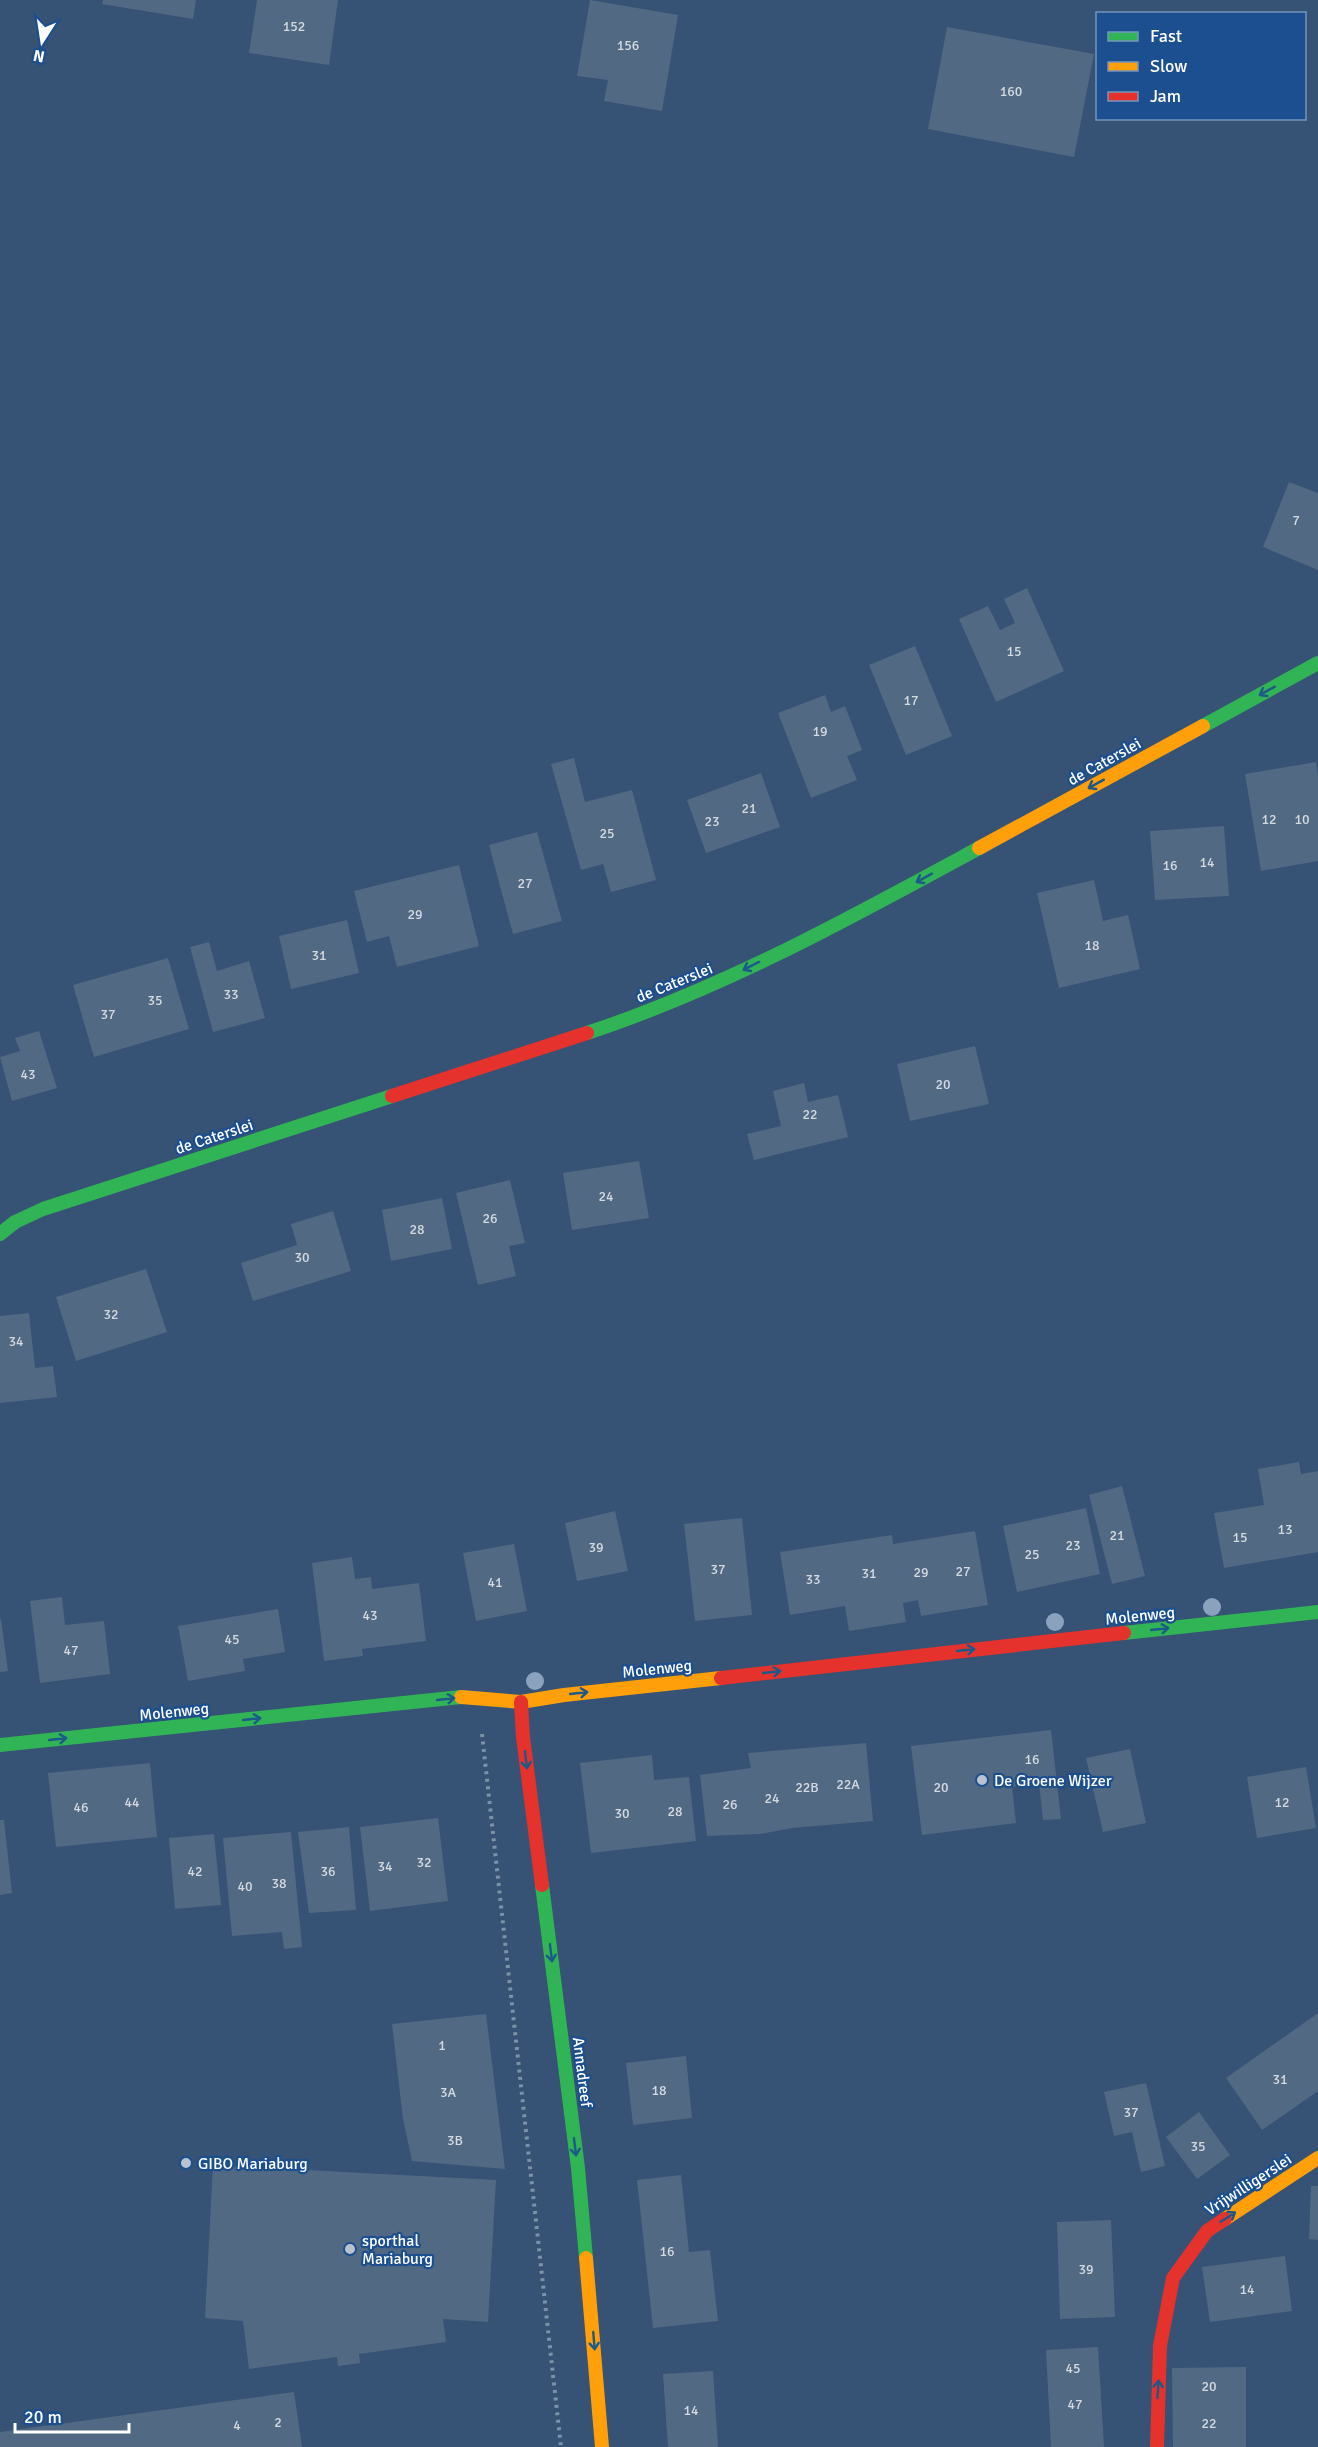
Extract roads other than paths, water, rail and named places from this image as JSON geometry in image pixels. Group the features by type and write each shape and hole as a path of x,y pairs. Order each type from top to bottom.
{"street":[{"name":"de Caterslei","path":"0,1234 15,1222 43,1209 617,1023 720,982 904,889 1318,663"},
{"name":"Molenweg","path":"0,1745 466,1696 521,1702 588,1692 1318,1612"},
{"name":"Annadreef","path":"521,1702 523,1737 578,2168 603,2447"},
{"name":"Vrijwilligerslei","path":"1157,2447 1160,2346 1173,2278 1207,2231 1318,2158"}],"place":[{"name":"De Groene Wijzer","path":"982,1780"},
{"name":"GIBO Mariaburg","path":"186,2163"},
{"name":"sporthal Mariaburg","path":"350,2249"}]}
